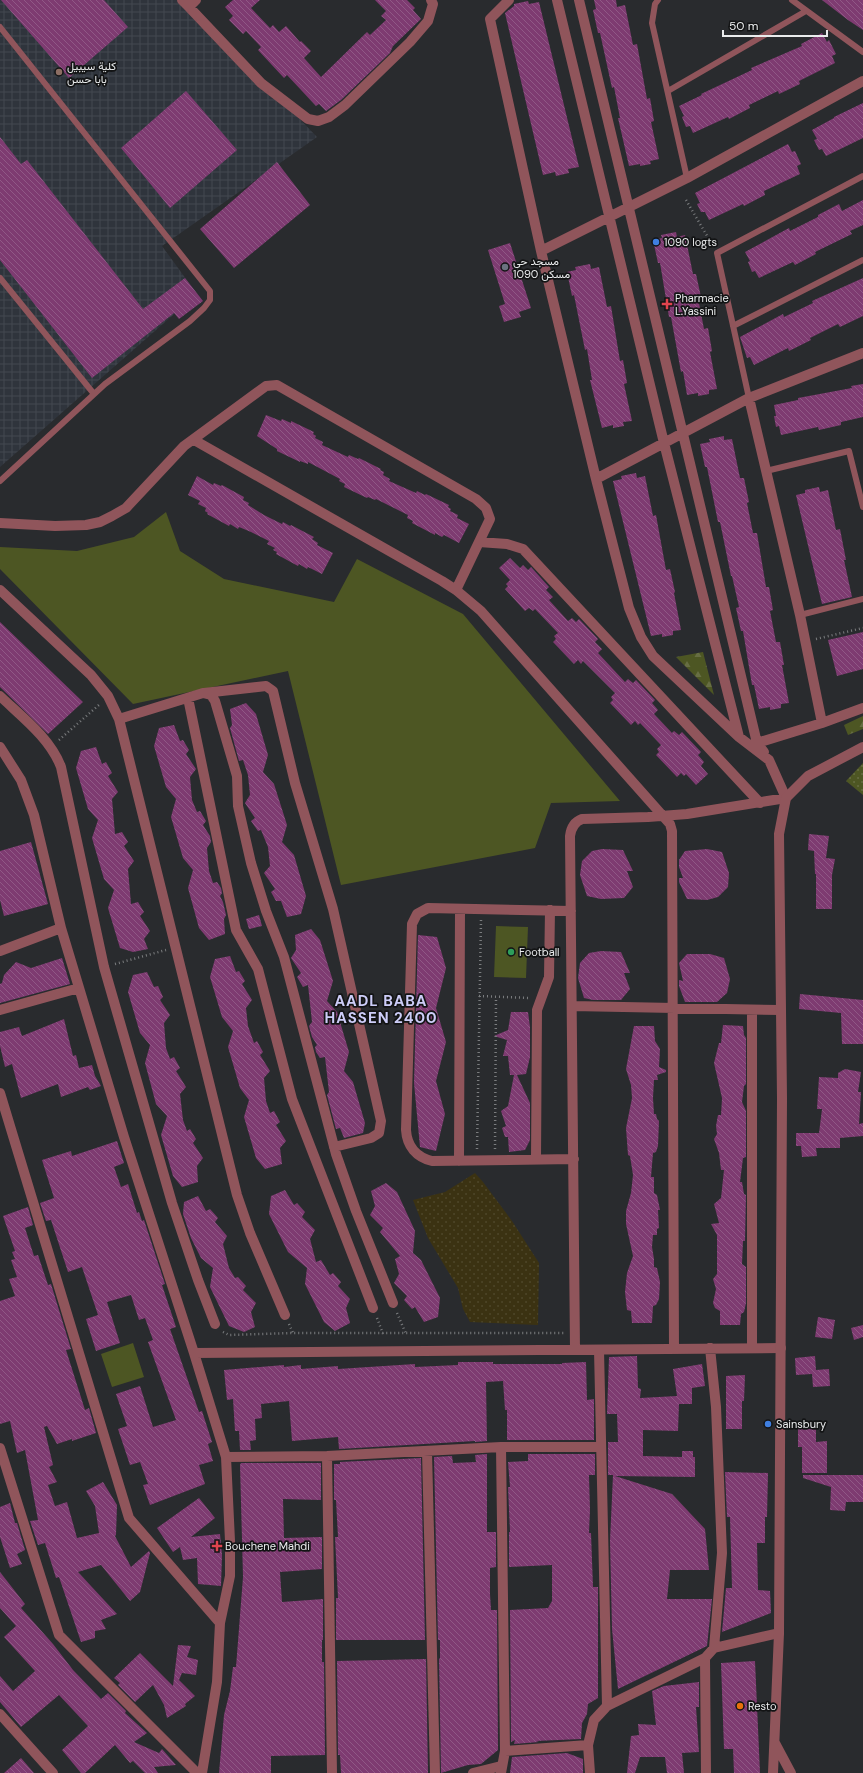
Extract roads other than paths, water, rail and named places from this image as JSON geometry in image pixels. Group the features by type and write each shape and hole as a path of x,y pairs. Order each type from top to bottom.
{"street":[{"path":"189,2 261,83 308,119 318,121 329,118 345,105 410,42 428,21 433,4 431,0"},
{"path":"509,0 490,19 541,251 629,608 641,637 653,656 739,737 769,760"},
{"path":"557,0 611,217 664,443 739,737"},
{"path":"579,0 757,743 769,760 786,798"},
{"path":"541,251 630,208 687,178 863,81"},
{"path":"596,479 749,398 863,353"},
{"path":"0,523 55,526 86,525 100,522 126,508 184,446 266,386 277,385 476,499 486,508 490,519 456,590"},
{"path":"749,398 806,641 822,723"},
{"path":"194,440 456,590 481,611 665,816 670,824 672,831 674,1009 674,1350"},
{"path":"479,542 507,544 523,549 760,803"},
{"path":"0,590 91,675 108,696 119,719 237,1195 250,1233 285,1315"},
{"path":"119,719 203,693 266,686 272,691 295,783 333,909 381,1121 379,1133 371,1138 334,1147"},
{"path":"203,693 214,698 218,709 237,776 238,806 251,863 266,911 284,956 334,1147 356,1212 393,1303"},
{"path":"0,696 51,748 61,767 104,967 172,1203 198,1280 215,1324"},
{"path":"188,698 236,930 258,969 292,1099 373,1308"},
{"path":"757,743 822,723 863,708"},
{"path":"773,1773 779,1633 781,1348 782,1098 779,834 786,798 808,776 863,748"},
{"path":"1,750 22,780 34,815 61,928 124,1137 226,1457 230,1576 220,1623 217,1682 202,1773"},
{"path":"575,1350 570,832 575,824 582,819 587,818 665,816 786,798"},
{"path":"571,911 460,909 424,910 417,914 412,924 406,1130 408,1142 415,1153 432,1161 574,1159"},
{"path":"459,1161 460,909"},
{"path":"536,1160 537,1010 540,998 546,988 549,977 550,910"},
{"path":"0,950 61,928"},
{"path":"0,1010 79,988"},
{"path":"572,1006 752,1011 780,1010"},
{"path":"752,1011 752,1348"},
{"path":"0,1093 129,1518 220,1623"},
{"path":"710,1348 716,1407 722,1553 714,1648"},
{"path":"194,1353 781,1348"},
{"path":"599,1350 607,1706"},
{"path":"226,1457 327,1456 501,1447 601,1447"},
{"path":"473,1773 501,1770 505,1751 501,1447"},
{"path":"0,1448 59,1635 197,1773"},
{"path":"427,1452 436,1773"},
{"path":"327,1456 332,1773"},
{"path":"590,1773 588,1745 594,1720 607,1706 705,1658 714,1648 779,1633"},
{"path":"705,1658 706,1773"},
{"path":"0,1714 53,1773"},
{"path":"775,1741 791,1773"},
{"path":"505,1751 588,1745"}],"lane":[{"path":"658,0 655,4 652,23 687,178"},
{"path":"792,0 863,52"},
{"path":"668,91 806,11"},
{"path":"0,27 210,291 210,300 190,321 94,394 0,481"},
{"path":"749,398 717,253 863,176"},
{"path":"733,326 863,260"},
{"path":"0,278 94,394"},
{"path":"766,471 849,451 863,507"},
{"path":"800,615 863,599"}],"place":[{"name":"كلية سيبيل بابا حسن","path":"59,72"},
{"name":"1090 logts","path":"656,242"},
{"name":"مسجد حي 1090 مسكن","path":"505,267"},
{"name":"Pharmacie L.Yassini","path":"667,304"},
{"name":"Football","path":"511,952"},
{"name":"Sainsbury","path":"768,1424"},
{"name":"Bouchene Mahdi","path":"217,1546"},
{"name":"Resto","path":"740,1706"}],"district":[{"name":"AADL BABA HASSEN 2400","path":"381,1010"}]}
